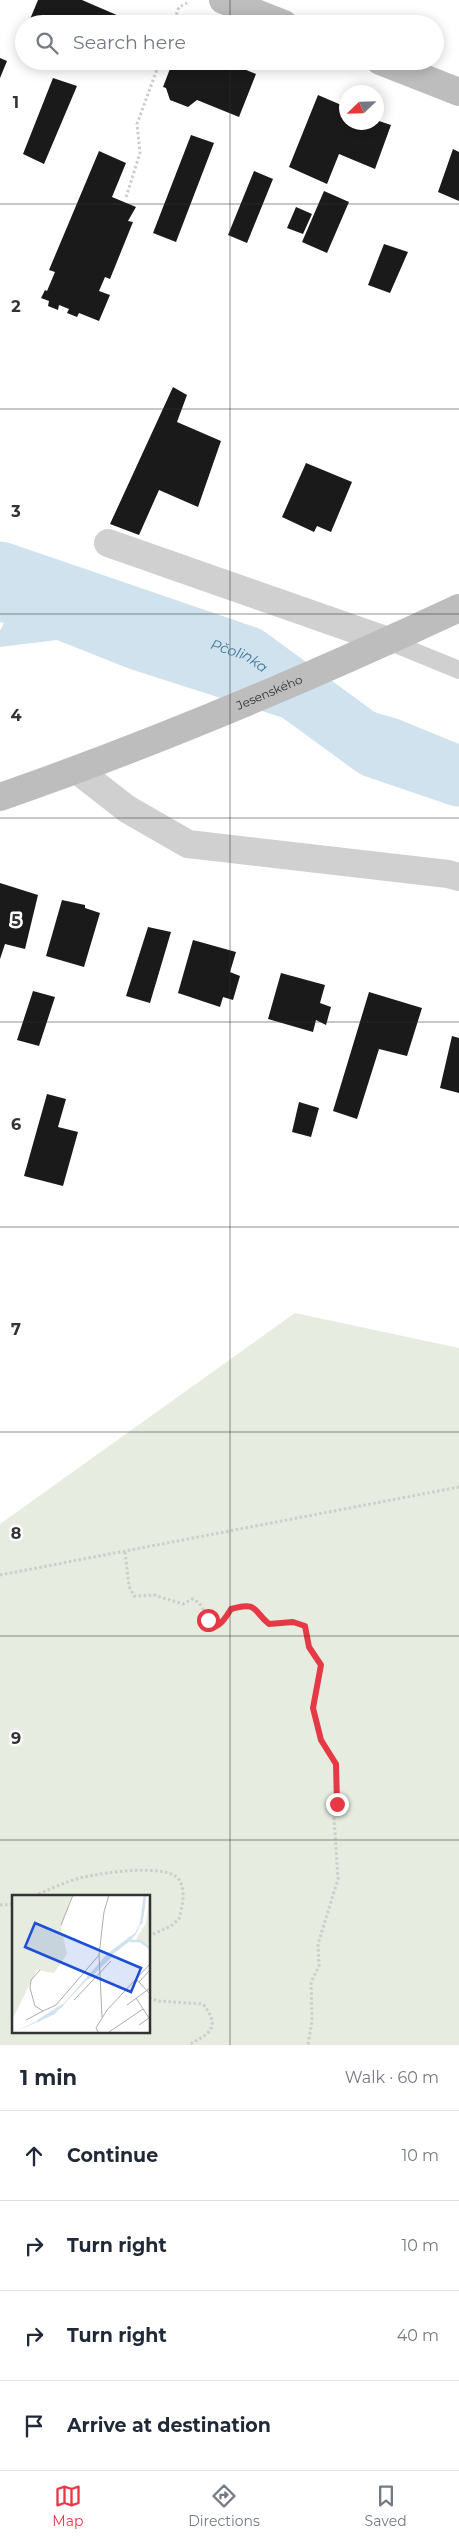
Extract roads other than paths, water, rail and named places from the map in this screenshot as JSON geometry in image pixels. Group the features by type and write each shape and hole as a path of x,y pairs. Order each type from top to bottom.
{"street":[{"path":"223,0 261,15"},
{"path":"403,70 459,92"},
{"path":"108,542 388,641"},
{"name":"Jesenského","path":"0,797 141,746 388,641 459,608"},
{"path":"77,770 127,809 188,844 448,874 459,878"}],"lane":[{"path":"388,641 459,670"}],"water":[{"path":"36,554 73,571 69,608 143,646 398,719 459,744 459,775 387,744 293,721 130,669 57,640 0,647 0,631 4,623 0,622 0,567 25,577"}],"waterway":[{"name":"Pčolinka","path":"0,571 248,656 374,748 459,777"}]}
